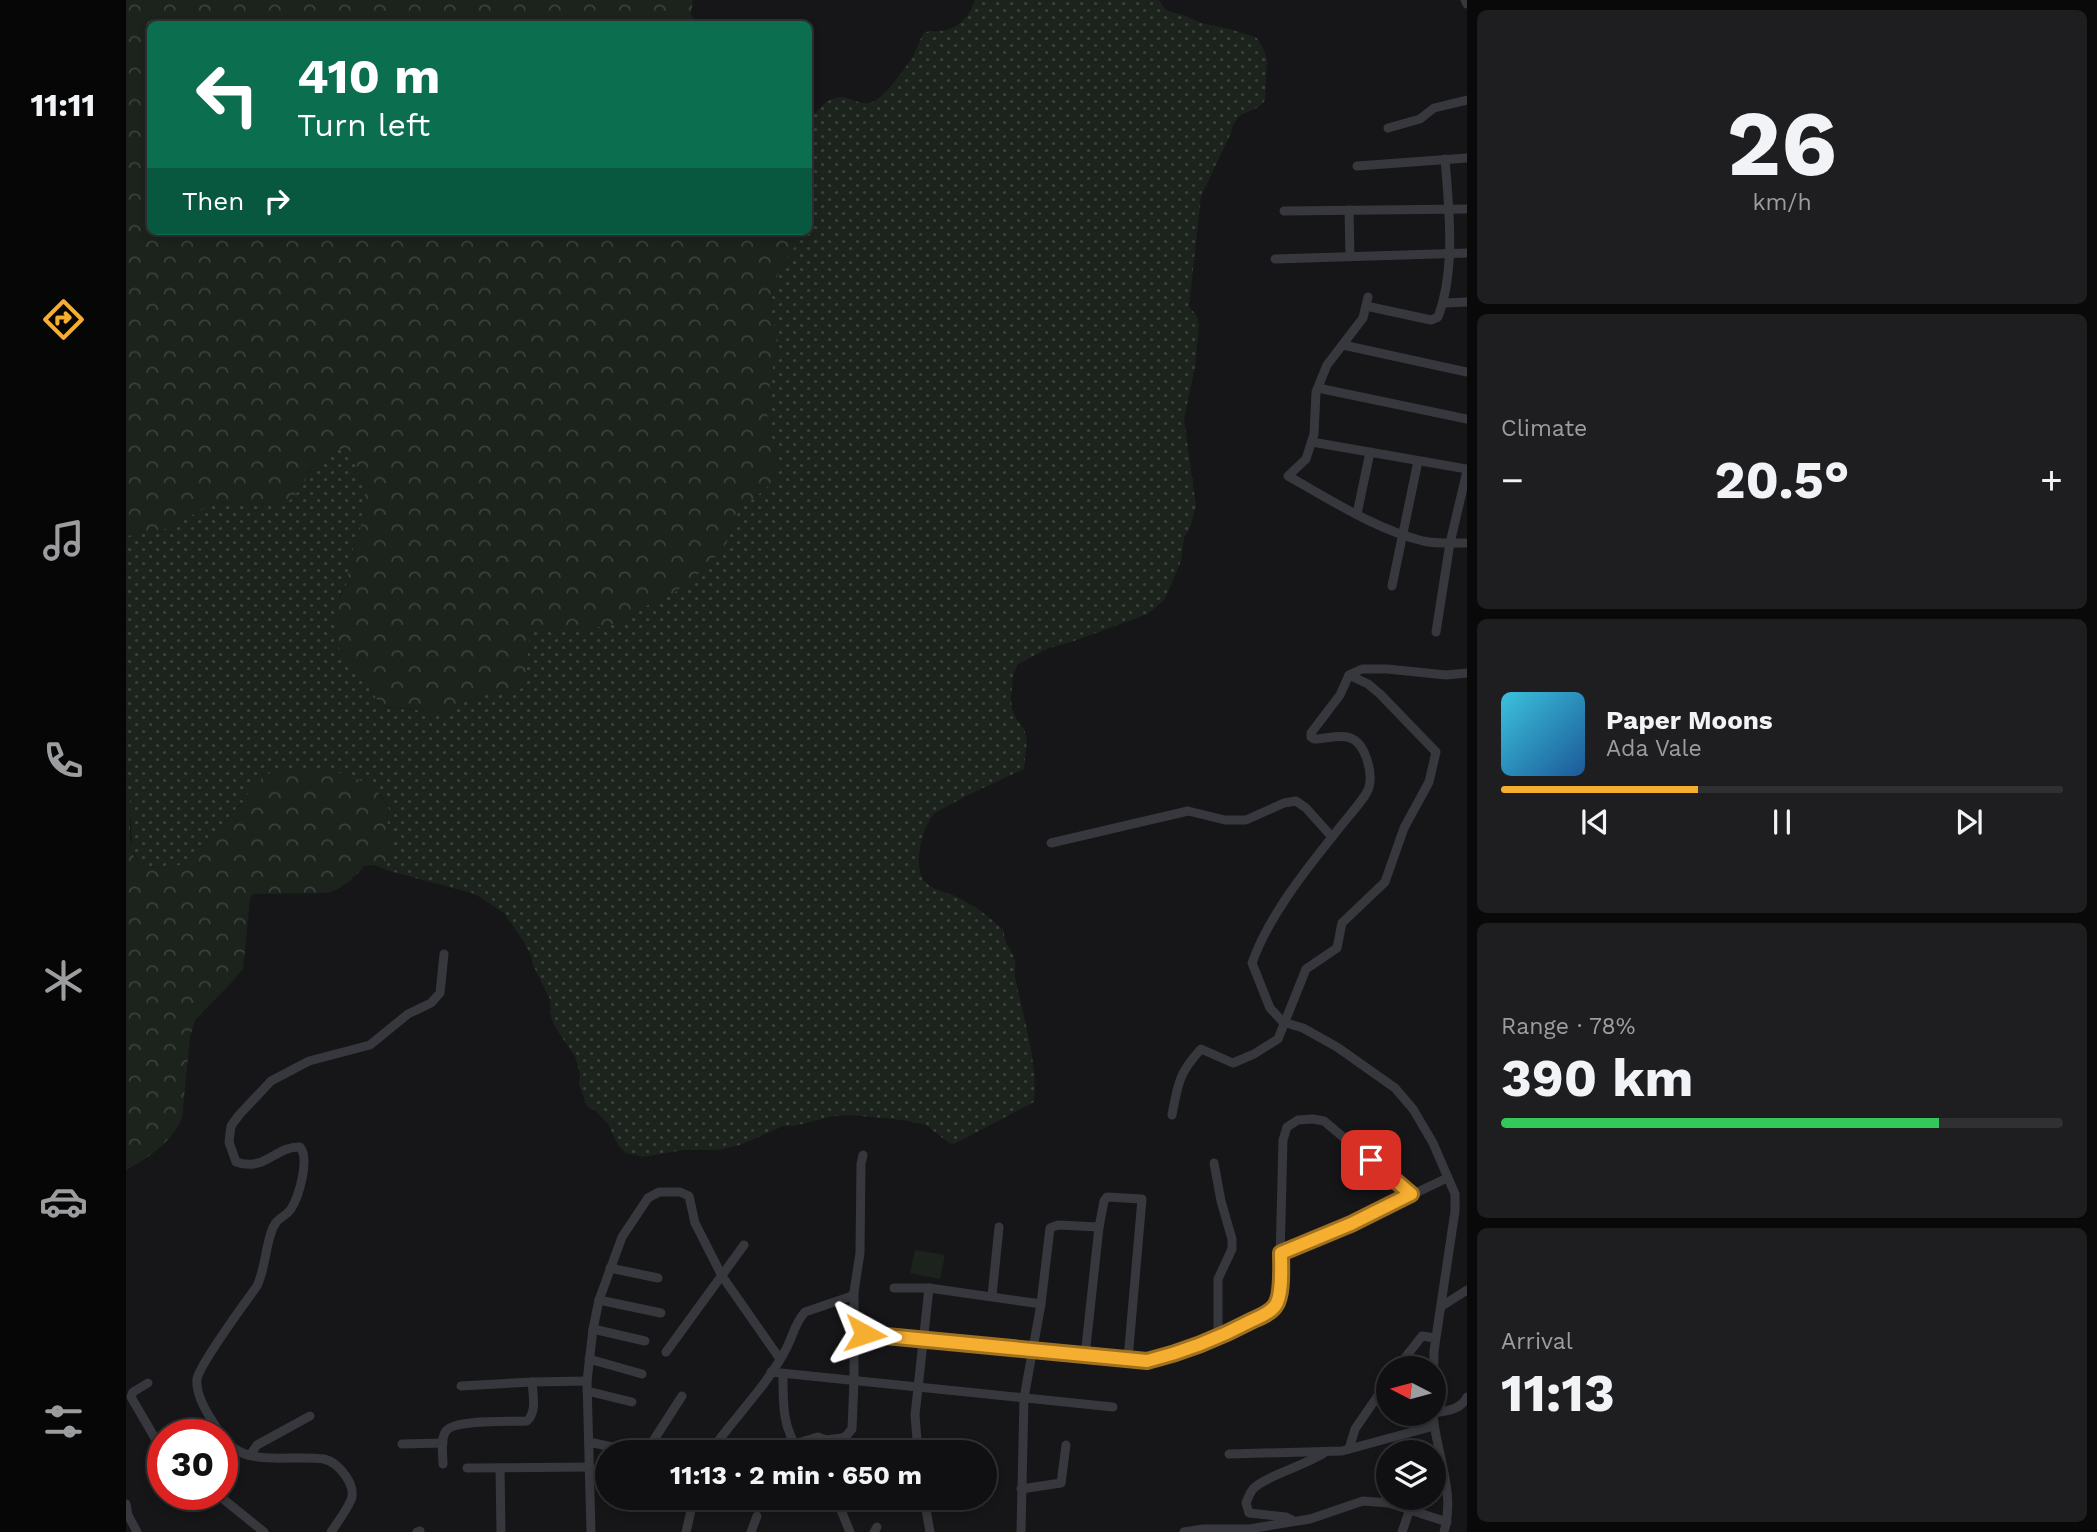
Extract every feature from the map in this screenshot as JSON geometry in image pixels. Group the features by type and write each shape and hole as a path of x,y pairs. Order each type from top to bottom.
{"street":[{"path":"1388,128 1420,119 1434,108 1467,100"},
{"path":"1357,166 1467,158"},
{"path":"1445,159 1449,254 1444,303 1438,317 1431,320 1367,302 1363,318 1327,365 1318,388 1312,442 1306,459 1288,476 1357,514 1402,534 1426,542 1467,544"},
{"path":"1284,211 1467,209"},
{"path":"1349,210 1350,256"},
{"path":"1275,259 1467,253"},
{"path":"1444,303 1467,302"},
{"path":"1343,345 1467,372"},
{"path":"1318,388 1467,419"},
{"path":"1312,442 1467,470 1450,543 1436,632"},
{"path":"1357,514 1370,453"},
{"path":"1392,586 1418,461"},
{"path":"1434,1356 1455,1211 1455,1194 1433,1143 1413,1109 1395,1088 1337,1047 1303,1028 1283,1022 1270,1008 1252,963 1265,934 1297,884 1369,789 1370,767 1354,740 1347,737 1311,737 1311,733 1340,695 1349,676 1362,669 1446,675 1467,673"},
{"path":"1172,1115 1184,1068 1201,1049 1233,1063 1278,1039 1306,969 1337,948 1342,923 1385,882 1404,828 1429,782 1436,752 1380,694 1368,684 1349,676"},
{"path":"1051,843 1188,811 1224,820 1246,820 1284,803 1296,801 1332,836"},
{"path":"212,1419 199,1394 197,1381 262,1276 270,1234 275,1222 291,1208 304,1166 304,1152 300,1147 290,1146 254,1165 236,1162 229,1142 232,1126 271,1081 309,1062 370,1045 408,1014 431,1003 440,993 444,954"},
{"path":"865,1334 1147,1361 1218,1338 1267,1313 1279,1298 1283,1140 1287,1127 1298,1120 1313,1119 1331,1126 1411,1194"},
{"path":"826,1440 842,1438 852,1429 854,1292 860,1253 863,1155"},
{"path":"1214,1163 1232,1239 1232,1249 1218,1279 1218,1338"},
{"path":"1281,1253 1351,1224 1447,1178"},
{"path":"591,1532 587,1386 593,1329 599,1300 622,1237 648,1198 659,1192 680,1192 689,1196 695,1223 722,1276 780,1359"},
{"path":"1085,1356 1099,1227 1107,1196 1142,1199 1128,1359"},
{"path":"1021,1532 1024,1398 1041,1304 1050,1228 1058,1225 1099,1227"},
{"path":"992,1296 999,1227"},
{"path":"666,1352 744,1245"},
{"path":"610,1268 658,1278"},
{"path":"894,1287 992,1296 1041,1304"},
{"path":"917,1440 915,1415 929,1289"},
{"path":"1442,1306 1467,1290"},
{"path":"719,1440 780,1359 794,1326 805,1312 852,1296 854,1292"},
{"path":"599,1300 660,1313"},
{"path":"593,1329 645,1341"},
{"path":"1406,1356 1422,1336 1435,1338"},
{"path":"589,1359 642,1374"},
{"path":"771,1372 1113,1407"},
{"path":"783,1374 785,1420 794,1440"},
{"path":"443,1464 444,1433 448,1428 455,1425 527,1421 533,1413 532,1382"},
{"path":"461,1386 532,1382 587,1386 632,1402"},
{"path":"147,1424 131,1397 133,1392 148,1383"},
{"path":"654,1440 682,1396"},
{"path":"1446,1410 1459,1407 1467,1397"},
{"path":"1349,1449 1355,1429 1376,1398"},
{"path":"250,1455 257,1445 310,1416"},
{"path":"1229,1454 1349,1449 1434,1426 1448,1486 1450,1509 1446,1527 1412,1510"},
{"path":"589,1442 595,1443"},
{"path":"402,1444 443,1443"},
{"path":"1021,1489 1061,1483 1066,1445"},
{"path":"238,1450 250,1455 280,1459 326,1460 336,1465 352,1487 352,1497 331,1532"},
{"path":"1293,1521 1286,1517 1249,1513 1246,1503 1249,1495 1262,1482 1309,1462 1325,1452"},
{"path":"467,1468 590,1466"},
{"path":"500,1468 501,1532"},
{"path":"1184,1532 1203,1529 1249,1529 1310,1519 1363,1501 1376,1502"},
{"path":"126,1504 128,1515 137,1532"},
{"path":"237,1510 264,1532"},
{"path":"686,1532 691,1510"},
{"path":"841,1510 850,1532"},
{"path":"926,1510 930,1532"},
{"path":"1402,1532 1410,1510"},
{"path":"751,1532 757,1516"}],"green space":[{"path":"126,0 693,0 691,15 695,21 147,21 147,235 803,235 781,268 771,299 771,312 780,343 771,373 767,414 772,442 777,452 775,480 741,509 722,550 702,571 670,596 648,605 624,621 602,627 534,629 530,634 526,674 521,689 505,694 488,692 463,701 445,713 381,706 364,679 334,642 338,601 346,586 353,549 360,534 365,494 354,455 346,448 322,457 307,473 297,493 280,505 217,502 165,529 126,536"},
{"path":"975,0 1159,0 1169,11 1257,38 1267,59 1265,100 1256,109 1241,115 1233,125 1201,196 1189,307 1197,316 1199,327 1195,367 1184,419 1196,506 1190,528 1184,538 1181,561 1165,599 1148,614 1049,648 1018,664 1013,675 1011,698 1012,709 1027,740 1024,769 935,813 922,837 919,868 926,883 969,903 1004,931 1015,961 1015,977 1032,1055 1034,1102 954,1144 926,1125 851,1115 783,1126 740,1145 718,1150 683,1150 643,1157 626,1153 618,1145 608,1124 587,1106 579,1084 580,1073 575,1056 555,1027 551,1017 550,999 532,963 532,957 504,913 475,894 386,870 391,842 387,826 389,809 381,795 276,769 255,783 243,802 185,865 150,868 140,864 132,850 130,800 126,795 126,536 165,529 217,502 280,505 322,457 346,448 354,455 365,494 360,534 353,549 346,586 340,595 338,646 381,706 386,707 445,713 463,701 488,692 505,694 526,674 530,633 534,629 602,627 624,621 648,605 670,596 706,567 730,535 741,509 775,480 777,452 772,442 767,414 771,373 780,343 772,319 772,299 777,278 786,259 803,235 812,235 812,117 834,98 845,97 864,103 874,101 910,61 924,33 947,30 958,25"},
{"path":"276,769 340,773 373,785 389,809 387,826 391,842 386,870 374,865 364,866 348,882 328,893 252,894 243,969 195,1020 190,1037 182,1118 172,1134 158,1148 126,1170 126,795 130,800 130,839 134,856 140,864 151,868 184,865 202,849 209,837 243,802 255,783"},
{"path":"915,1250 945,1255 940,1279 910,1273"}],"route":[{"path":"865,1334 1147,1361 1168,1356 1218,1338 1267,1313 1275,1306 1279,1298 1281,1253 1351,1224 1411,1194 1371,1160"}]}
